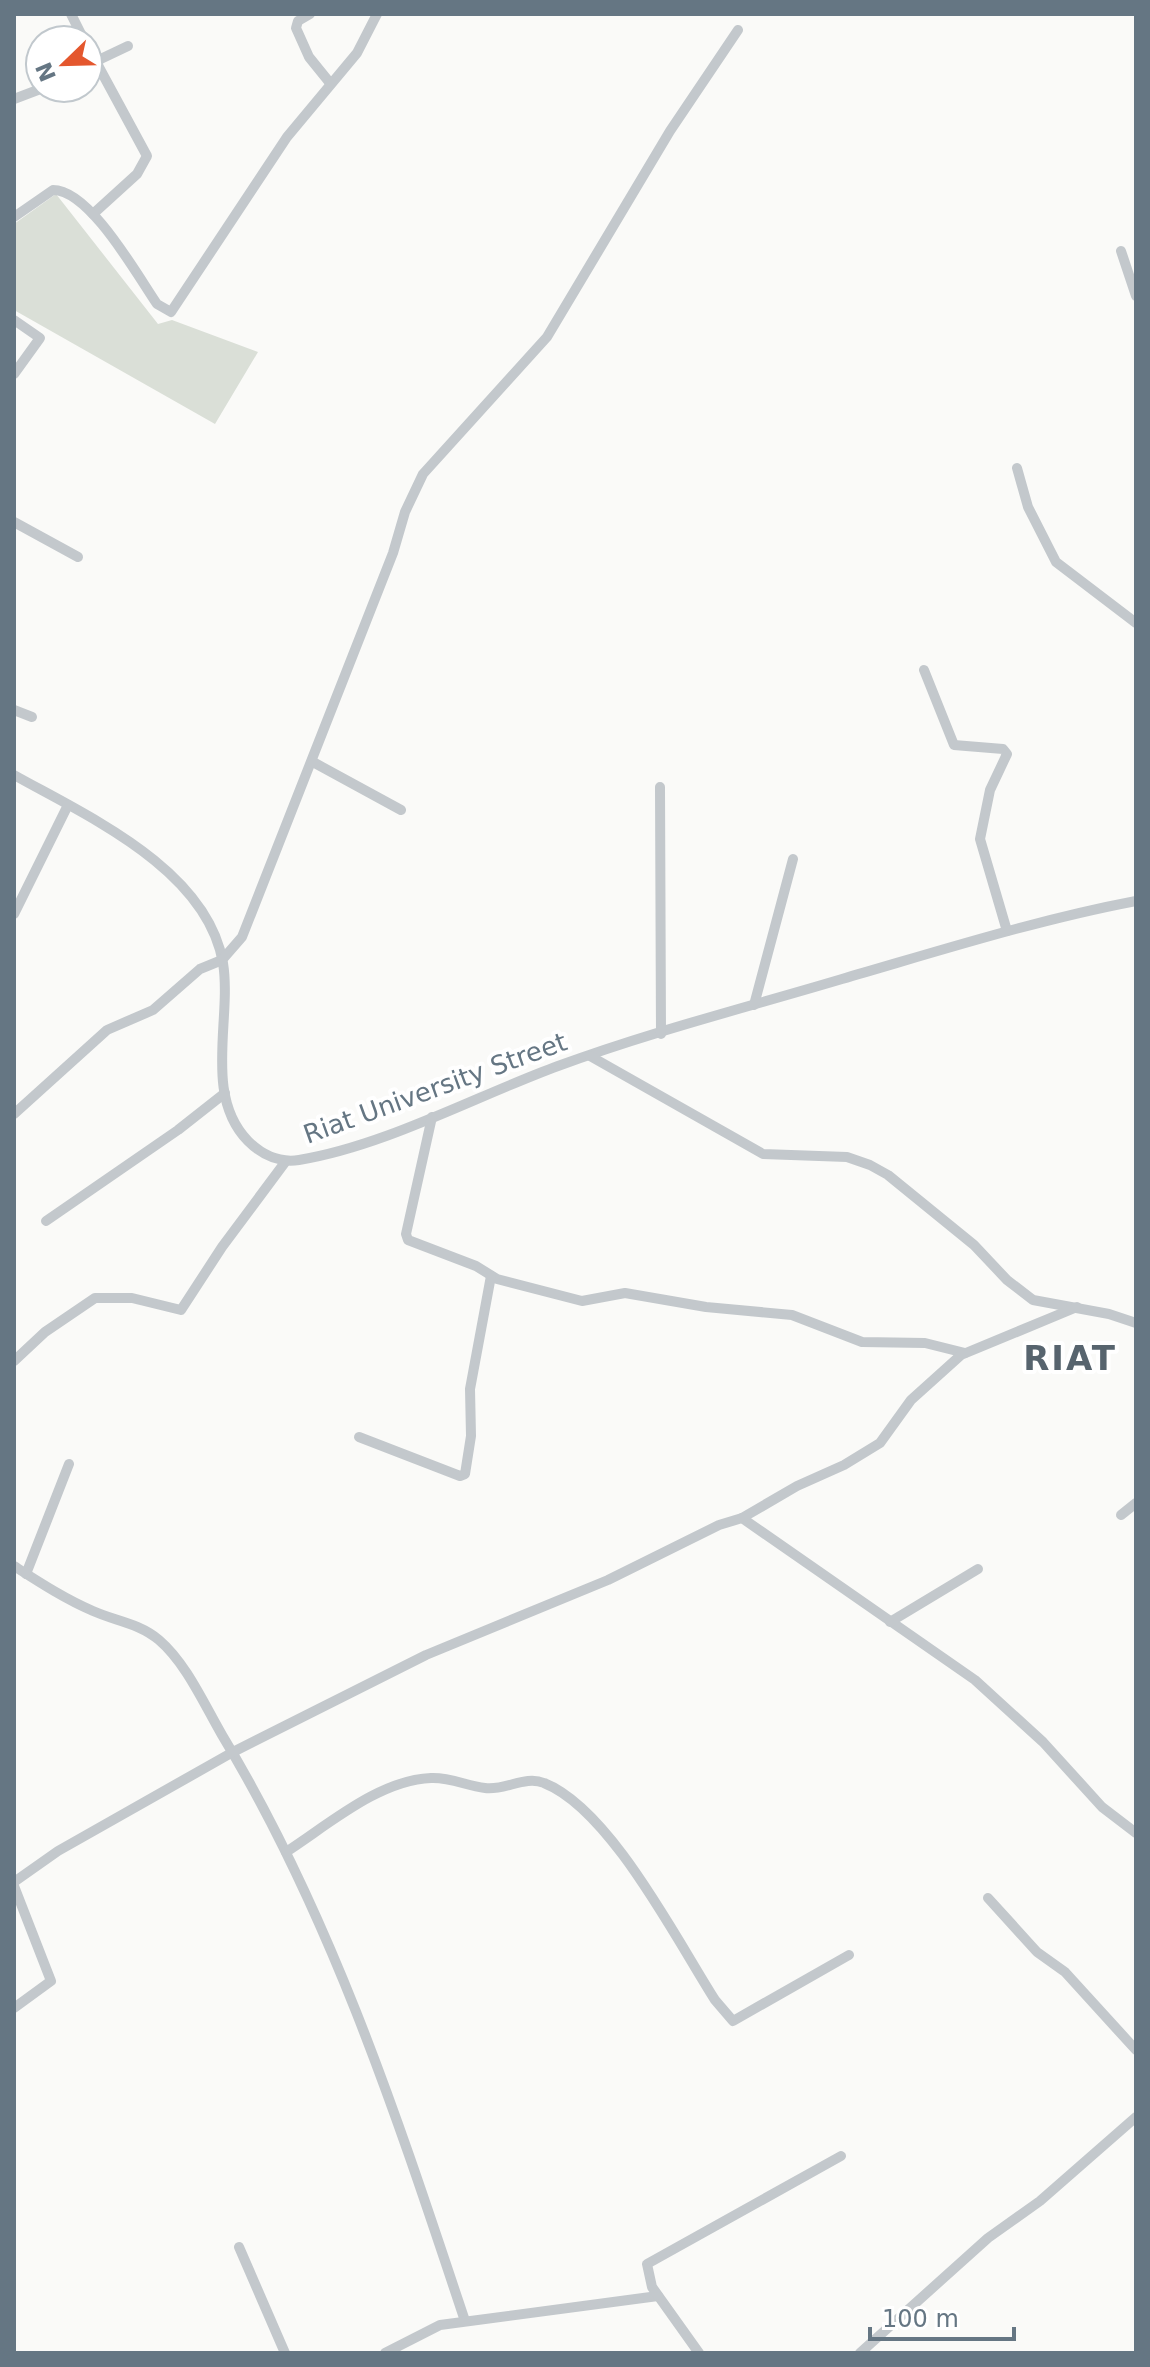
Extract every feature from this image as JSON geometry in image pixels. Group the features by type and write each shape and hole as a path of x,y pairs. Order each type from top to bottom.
{"street":[{"path":"310,14 298,21 296,28 309,57 330,83"},
{"path":"14,217 53,190 75,196 93,214 157,304 171,312 287,137 357,53 377,14"},
{"path":"14,1114 107,1030 150,1013 200,969 222,960 249,923 313,762 333,699 393,553 405,512 423,474 547,337 670,131 738,30"},
{"path":"104,57 128,46"},
{"path":"93,214 137,174 147,156 104,83"},
{"path":"1121,251 1136,296"},
{"path":"14,320 40,338 14,374"},
{"path":"1017,468 1028,507 1056,562 1136,623"},
{"path":"14,522 78,557"},
{"path":"924,670 954,745 1003,749 1007,754 990,790 980,839 1007,931"},
{"path":"14,710 32,717"},
{"path":"313,762 401,810"},
{"name":"Riat University Street","path":"14,775 131,842 169,874 200,912 222,960 225,1093 245,1138 259,1151 286,1161 327,1154 590,1056 754,1005 1007,931 1136,901"},
{"path":"660,787 661,1034"},
{"path":"14,914 68,805"},
{"path":"754,1005 793,859"},
{"path":"590,1056 700,1115 751,1150 763,1154 847,1157 870,1165 888,1175 974,1245 1007,1280 1033,1300 1077,1307 1136,1323"},
{"path":"46,1221 178,1130 225,1093"},
{"path":"432,1117 406,1238 476,1266 491,1276 582,1301 625,1293 706,1307 792,1315 862,1342 925,1343 965,1353"},
{"path":"14,1361 45,1332 99,1297 132,1298 181,1310 222,1247 286,1161"},
{"path":"359,1437 415,1461 460,1476 465,1474 471,1436 470,1389 491,1276"},
{"path":"14,2008 50,1984 51,1979 14,1884 58,1851 233,1752 426,1655 565,1599 708,1530 742,1518 880,1443 911,1400 965,1353 1077,1307"},
{"path":"26,1574 69,1464"},
{"path":"1121,1515 1136,1503"},
{"path":"742,1518 999,1700 1102,1807 1136,1833"},
{"path":"14,1566 81,1606 123,1620 156,1638 177,1661 233,1752 286,1852 334,1954 374,2057 465,2321"},
{"path":"890,1622 978,1569"},
{"path":"286,1852 349,1812 402,1784 431,1778 499,1789 536,1781 556,1790 610,1834 715,2000 733,2021 849,1955"},
{"path":"988,1898 1037,1952 1065,1972 1136,2050"},
{"path":"860,2353 988,2238 1040,2201 1136,2117"},
{"path":"699,2353 658,2296 647,2264 841,2156"},
{"path":"239,2247 285,2353"},
{"path":"385,2353 440,2325 658,2296"}],"shaded area":[{"path":"56,194 158,324 172,320 258,352 215,424 14,310 14,224"}],"district":[{"name":"RIAT","path":"1070,1358"}]}
